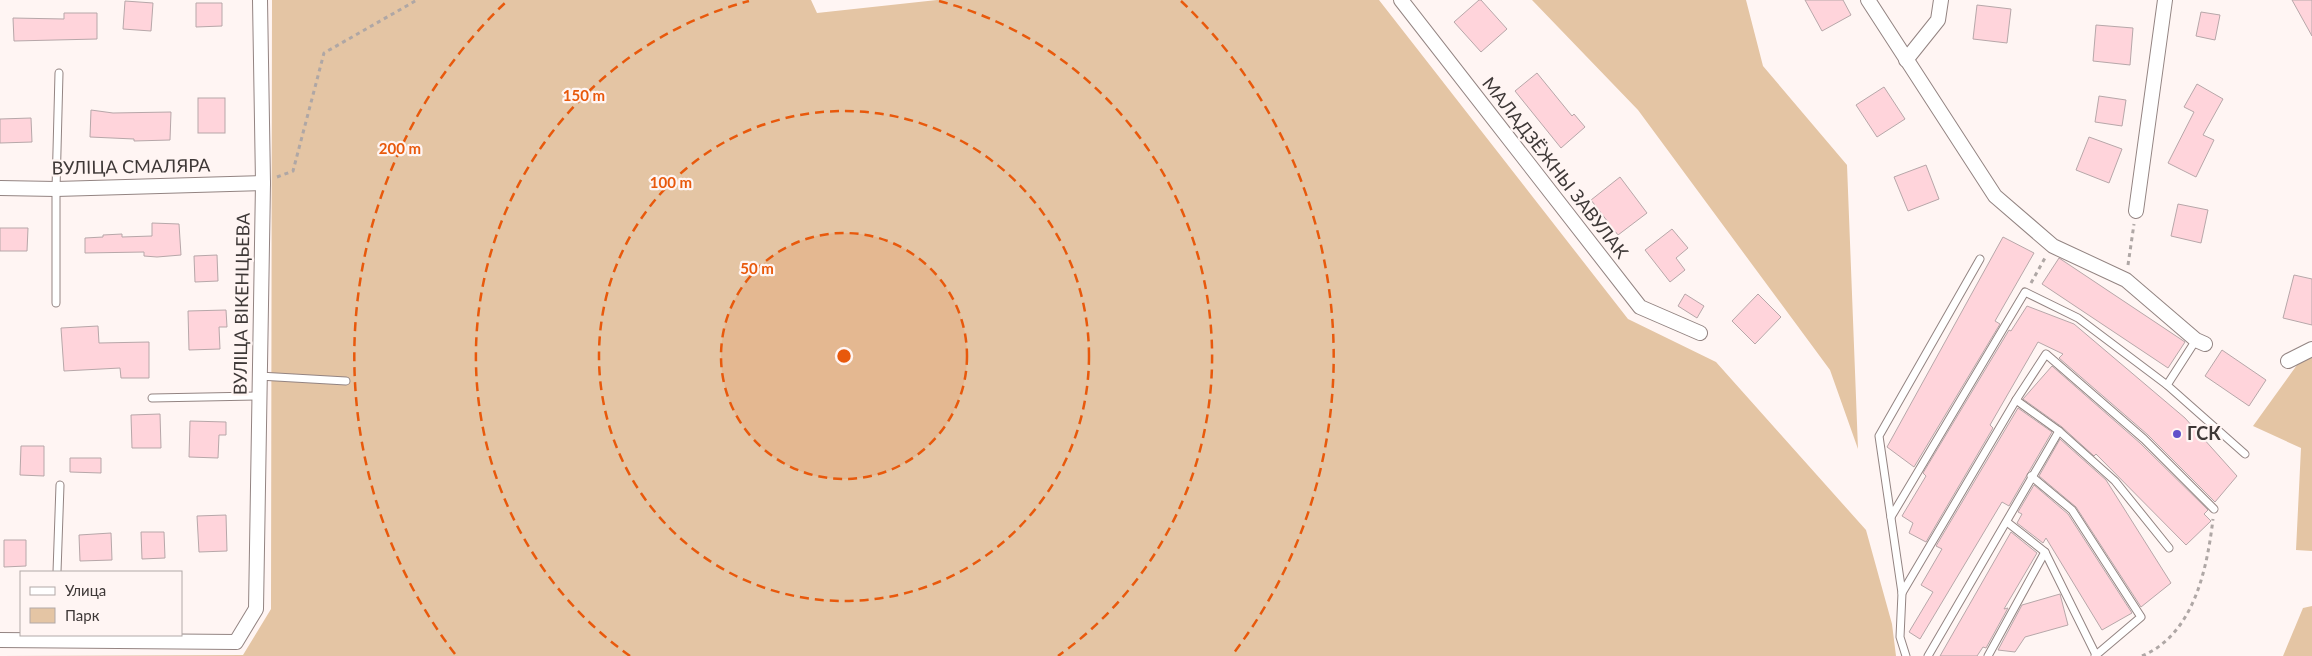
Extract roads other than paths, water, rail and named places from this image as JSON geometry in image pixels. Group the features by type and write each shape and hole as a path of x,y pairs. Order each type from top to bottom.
{"street":[{"name":"ВУЛІЦА ВІКЕНЦЬЕВА","path":"54,638 236,642 256,609 262,183 260,0"},
{"name":"МАЛАДЗЁЖНЫ ЗАВУЛАК","path":"1401,0 1640,307 1700,333"},
{"path":"1868,0 1995,196 2053,246 2126,280 2201,342"},
{"path":"1906,60 1938,20 1941,0"},
{"path":"2136,211 2165,0"},
{"name":"ВУЛІЦА СМАЛЯРА","path":"0,188 262,183"},
{"path":"2288,361 2312,349"},
{"path":"0,640 54,638"}],"lane":[{"path":"56,303 58,73"},
{"path":"1906,656 1900,637 1902,593 1879,436 1980,260"},
{"path":"1891,517 2025,292 2078,318 2167,385 2245,454"},
{"path":"2167,385 2201,342"},
{"path":"1902,593 2016,400 2046,354 2144,439 2214,509"},
{"path":"259,376 346,381"},
{"path":"152,398 259,396"},
{"path":"2016,400 2058,431 2115,481 2169,548"},
{"path":"1928,656 2058,431"},
{"path":"2007,522 2045,552 2095,656 2141,617 2072,510 2031,476"},
{"path":"57,571 60,485"},
{"path":"1988,656 2045,552"}],"place":[{"name":"ГСК","path":"2177,434"}]}
